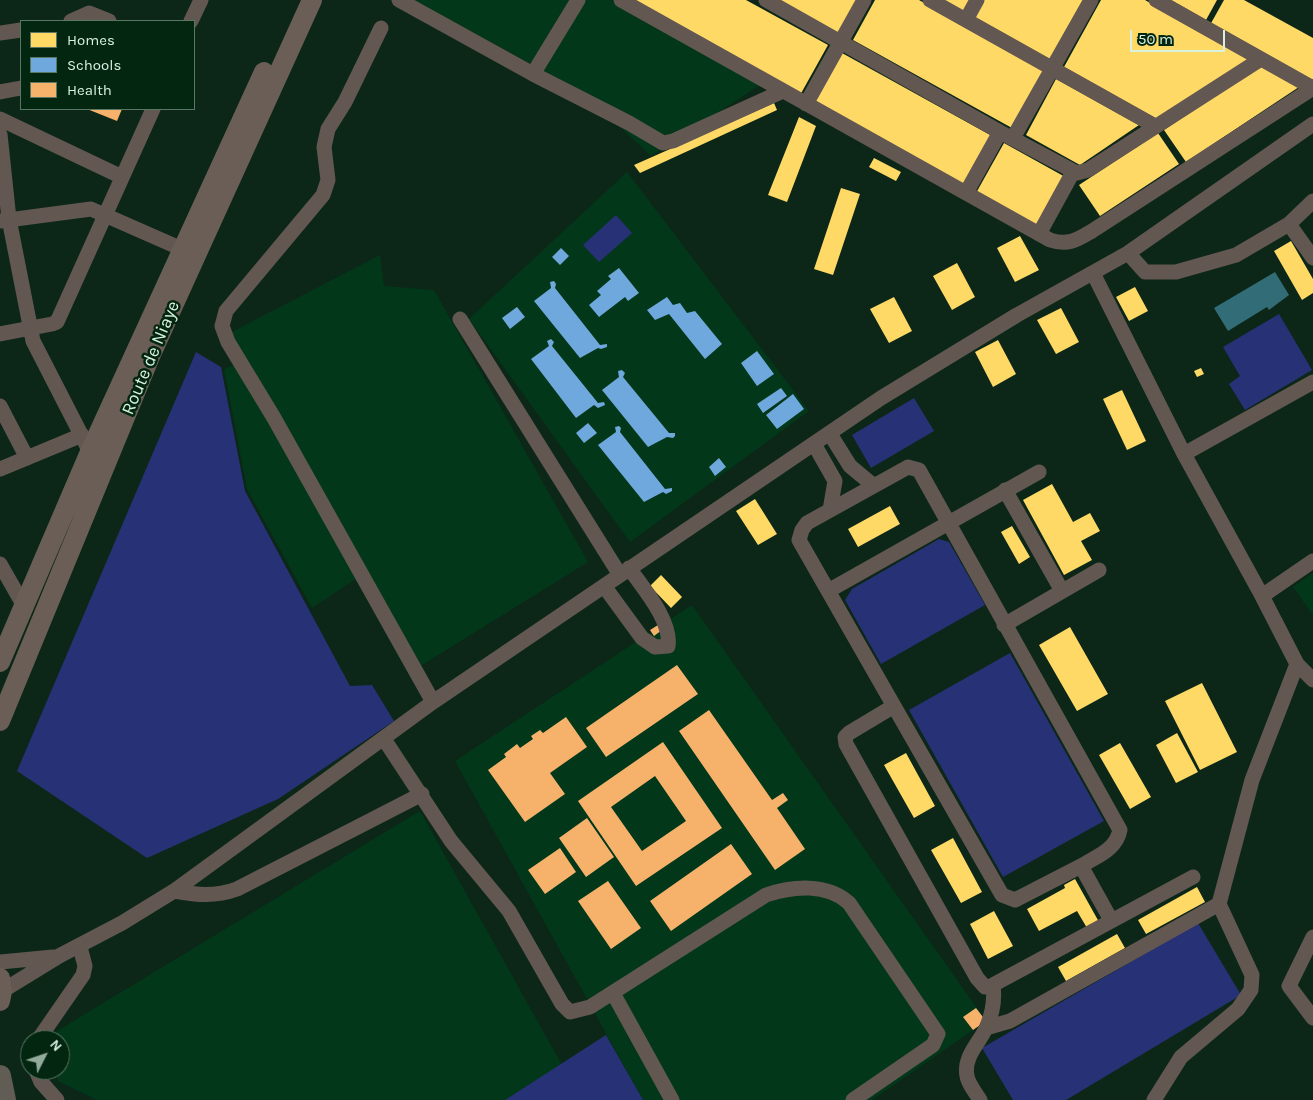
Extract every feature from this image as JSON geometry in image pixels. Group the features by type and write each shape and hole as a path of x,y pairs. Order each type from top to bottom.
{"highway":[{"path":"0,1076 5,1100"}],"main road":[{"name":"Route de Niaye","path":"0,662 24,606 86,443 298,11 312,0"},
{"name":"Route de Niaye","path":"0,721 150,354 298,11"}],"street":[{"path":"191,20 201,0"},
{"path":"399,0 533,74 617,116 663,143 673,141 783,91"},
{"path":"533,74 578,0"},
{"path":"620,0 1060,244 1073,242 1313,88 1156,0"},
{"path":"766,0 1073,172 1082,173 1088,170 1261,59"},
{"path":"806,104 864,0"},
{"path":"930,0 1155,126"},
{"path":"966,20 977,0"},
{"path":"966,193 1053,69 1091,0"},
{"path":"74,20 89,14 106,20"},
{"path":"381,28 345,102 328,130 324,147 328,180 323,195 226,311 222,326 228,342 274,418 433,702"},
{"path":"0,34 20,30"},
{"path":"0,92 20,88"},
{"path":"0,334 52,324 58,319 152,110"},
{"path":"0,119 122,177"},
{"path":"1,990 59,956 80,947 174,891 433,702 814,444 952,354 1128,253 1313,124"},
{"path":"0,134 5,220 31,329 39,356 86,443 26,458 0,469"},
{"path":"1039,234 1073,172"},
{"path":"1128,253 1145,272 1176,272 1236,255 1289,224 1313,201"},
{"path":"5,220 88,210 105,215 182,249"},
{"path":"1289,224 1313,258"},
{"path":"1093,274 1184,454 1297,664 1313,680"},
{"path":"460,319 624,572 665,622 670,635 668,646 655,647 642,638 604,586"},
{"path":"1184,454 1313,382"},
{"path":"0,406 26,458"},
{"path":"830,434 850,466 874,486"},
{"path":"814,444 830,468 835,481 830,510"},
{"path":"908,467 919,470 1120,830 1118,838 1111,848 1081,866 1015,900 1002,896 799,540 806,523 830,510 908,467"},
{"path":"828,592 948,522 1039,472"},
{"path":"1005,490 1062,591"},
{"path":"1262,596 1313,561"},
{"path":"0,564 24,606"},
{"path":"1004,625 1099,570"},
{"path":"1154,1100 1181,1057 1238,1009 1251,990 1252,975 1219,904 1252,780 1297,664"},
{"path":"894,706 849,733 846,737 846,744 977,978 985,987 1193,877"},
{"path":"384,739 422,794 451,841 510,911 562,1004 570,1012 590,1007 766,894 794,888 812,888 834,892 849,904 938,1034 933,1045 853,1100"},
{"path":"174,891 202,896 220,895 237,890 422,794"},
{"path":"1081,866 1111,920"},
{"path":"986,1028 1010,1021 1219,904"},
{"path":"1313,937 1289,986 1313,1018"},
{"path":"45,1030 83,975 85,966 80,947"},
{"path":"0,962 59,956"},
{"path":"980,1100 967,1077 966,1067 970,1054 986,1028 995,1002 993,984"},
{"path":"613,993 672,1100"},
{"path":"40,1080 57,1100"}],"shaded area":[{"path":"414,0 610,0 760,85 651,156 584,93"},
{"path":"627,172 809,411 630,542 469,319"},
{"path":"616,215 632,233 599,262 583,245"},
{"path":"380,255 384,286 434,290 588,562 419,667 357,578 312,608 247,489 224,369 244,361 230,333"},
{"path":"1279,314 1312,370 1245,410 1229,384 1240,376 1223,347"},
{"path":"196,352 221,367 245,491 350,686 372,685 394,721 278,799 147,858 17,771"},
{"path":"914,398 934,431 871,468 852,435"},
{"path":"939,539 949,542 985,605 881,664 845,600 852,589"},
{"path":"1313,573 1313,615 1293,587"},
{"path":"692,605 986,1021 872,1100 643,1100 455,761"},
{"path":"1010,653 1104,821 1003,877 909,710"},
{"path":"420,811 562,1065 505,1100 97,1100 58,1081 70,1080 70,1030 59,1030"},
{"path":"1198,923 1241,995 1066,1100 1013,1100 982,1048"},
{"path":"606,1035 643,1100 505,1100"}],"water":[{"path":"1275,272 1289,295 1269,310 1267,307 1228,331 1214,308"}],"building: Homes":[{"path":"624,0 746,0 828,45 799,97"},
{"path":"777,0 857,0 838,34"},
{"path":"875,0 919,0 1044,70 1012,128 853,40"},
{"path":"942,0 971,0 964,12"},
{"path":"983,0 1086,0 1053,61 974,17"},
{"path":"1101,0 1145,0 1250,59 1157,119 1064,67"},
{"path":"1171,0 1217,0 1206,20"},
{"path":"1224,0 1244,0 1313,38 1313,79 1310,81 1210,25"},
{"path":"842,53 992,136 964,188 814,104"},
{"path":"1263,64 1302,85 1186,162 1164,130"},
{"path":"1056,79 1139,125 1080,165 1026,135"},
{"path":"774,103 777,110 640,173 634,165"},
{"path":"799,117 816,126 787,202 768,195"},
{"path":"1158,133 1179,164 1100,216 1079,185"},
{"path":"1004,143 1067,178 1039,228 976,193"},
{"path":"874,158 901,172 896,181 869,167"},
{"path":"841,188 860,194 833,275 814,269"},
{"path":"1020,236 1039,270 1015,282 997,248"},
{"path":"1291,241 1313,279 1313,293 1302,300 1274,251"},
{"path":"957,263 975,297 952,310 933,276"},
{"path":"1135,287 1148,311 1129,321 1116,297"},
{"path":"894,297 912,331 889,343 870,309"},
{"path":"1061,308 1079,342 1056,354 1037,320"},
{"path":"998,340 1016,374 993,387 975,352"},
{"path":"1201,368 1204,374 1197,377 1194,371"},
{"path":"1122,390 1146,441 1127,450 1103,399"},
{"path":"1052,484 1073,522 1090,513 1100,531 1081,541 1092,560 1064,575 1023,500"},
{"path":"755,499 777,534 758,545 736,511"},
{"path":"890,506 900,524 858,547 848,529"},
{"path":"1012,526 1030,557 1019,564 1001,532"},
{"path":"661,575 682,597 671,608 650,586"},
{"path":"1070,627 1108,694 1077,711 1039,645"},
{"path":"1202,683 1237,752 1200,770 1165,701"},
{"path":"1177,733 1198,772 1176,783 1156,745"},
{"path":"1120,743 1151,797 1130,809 1099,755"},
{"path":"906,753 935,806 914,818 884,765"},
{"path":"953,838 982,892 961,903 931,850"},
{"path":"1075,879 1099,922 1087,928 1077,911 1039,931 1027,909 1065,888 1064,885"},
{"path":"1197,887 1205,902 1146,934 1138,920"},
{"path":"994,911 1013,946 988,959 970,924"},
{"path":"1117,934 1125,948 1066,981 1058,967"}],"building: Schools":[{"path":"561,248 569,256 560,265 552,257"},
{"path":"619,268 639,293 628,301 625,297 599,317 589,305 601,295 597,291 611,279 608,276"},
{"path":"554,281 556,284 555,288 600,345 607,344 607,347 598,348 580,358 534,301 551,288 550,282"},
{"path":"667,297 673,305 680,303 687,313 695,311 722,344 705,359 669,314 655,320 647,310"},
{"path":"517,307 525,317 510,329 502,318"},
{"path":"551,339 554,342 552,346 598,403 604,402 605,405 598,408 594,405 576,418 531,359 549,346 547,341"},
{"path":"757,351 774,374 757,386 741,363"},
{"path":"622,370 625,373 623,377 669,433 675,433 673,438 667,437 648,447 602,390 619,377 618,371"},
{"path":"781,388 787,396 763,413 757,404"},
{"path":"793,394 804,409 777,429 766,415"},
{"path":"588,423 597,433 584,443 576,433"},
{"path":"619,426 621,428 620,432 665,489 672,488 672,491 666,494 663,492 644,502 598,445 616,432 615,427"},
{"path":"719,458 726,467 715,476 709,467"}],"building: Health":[{"path":"90,110 122,110 117,121"},
{"path":"658,625 662,630 654,636 650,630"},
{"path":"677,665 698,694 606,757 586,728"},
{"path":"709,710 772,800 783,793 788,800 777,808 805,849 775,870 679,731"},
{"path":"566,717 587,747 550,773 565,794 525,822 488,770 506,757 504,754 517,744 520,748 533,739 531,736 540,730 543,733"},
{"path":"663,742 722,828 636,886 578,801","holes":["655,776 686,821 642,851 611,807"]},
{"path":"587,818 614,857 586,877 559,838"},
{"path":"731,844 752,874 671,931 650,901"},
{"path":"560,848 576,872 545,894 528,870"},
{"path":"608,881 641,928 611,949 578,901"},
{"path":"976,1008 986,1021 973,1030 963,1017"}]}
